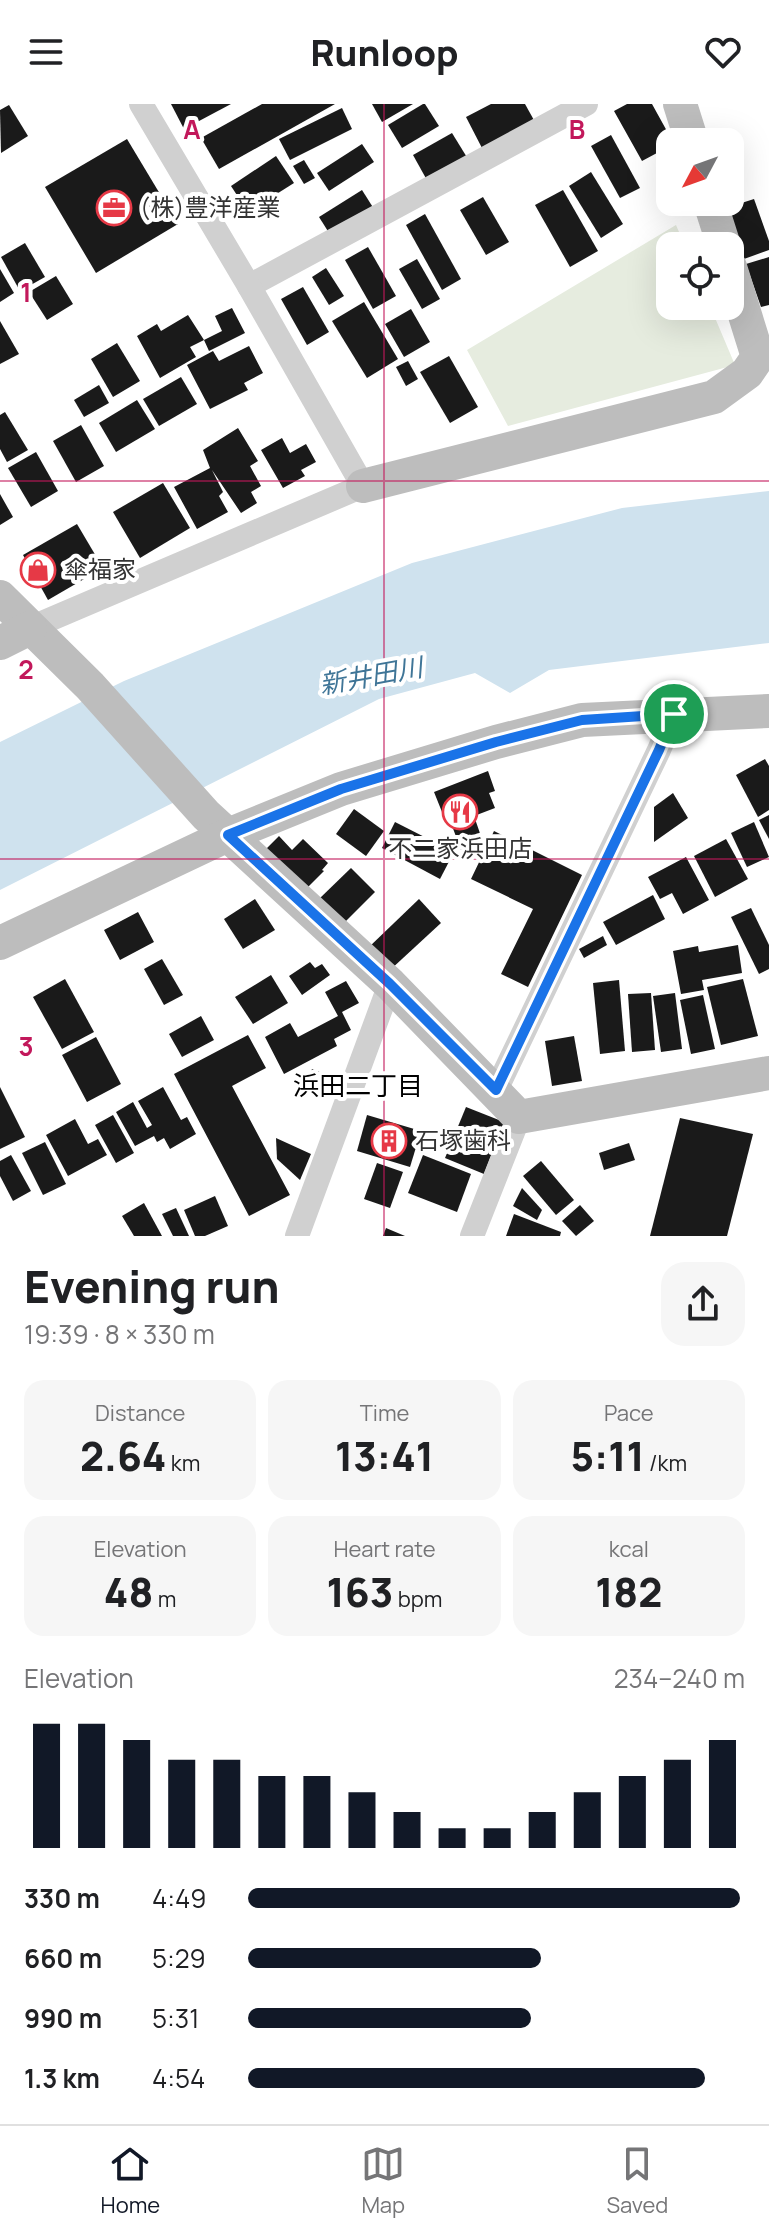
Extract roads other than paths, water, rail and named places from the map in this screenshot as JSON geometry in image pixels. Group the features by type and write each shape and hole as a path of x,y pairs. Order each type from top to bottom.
{"street":[{"path":"141,104 363,486"},
{"path":"249,286 557,111 586,104"},
{"path":"680,104 688,128"},
{"path":"0,643 363,486 714,397 747,373 758,357 744,312"},
{"path":"0,597 90,686 217,825 390,984 519,1117"},
{"path":"0,943 217,825 496,742 582,720 769,711"},
{"path":"496,1090 674,714"},
{"path":"297,1236 390,984"},
{"path":"519,1117 769,1073"},
{"path":"472,1236 519,1117"}],"water":[{"name":"新井田川","path":"769,491 769,643 549,670 510,693 475,673 379,699 0,890 0,742 124,681 412,563 622,508"}],"place":[{"name":"(株)豊洋産業","path":"114,208"},
{"name":"傘福家","path":"38,570"},
{"name":"不二家浜田店","path":"460,812"},
{"name":"石塚歯科","path":"389,1141"}],"district":[{"name":"浜田二丁目","path":"358,1086"}]}
